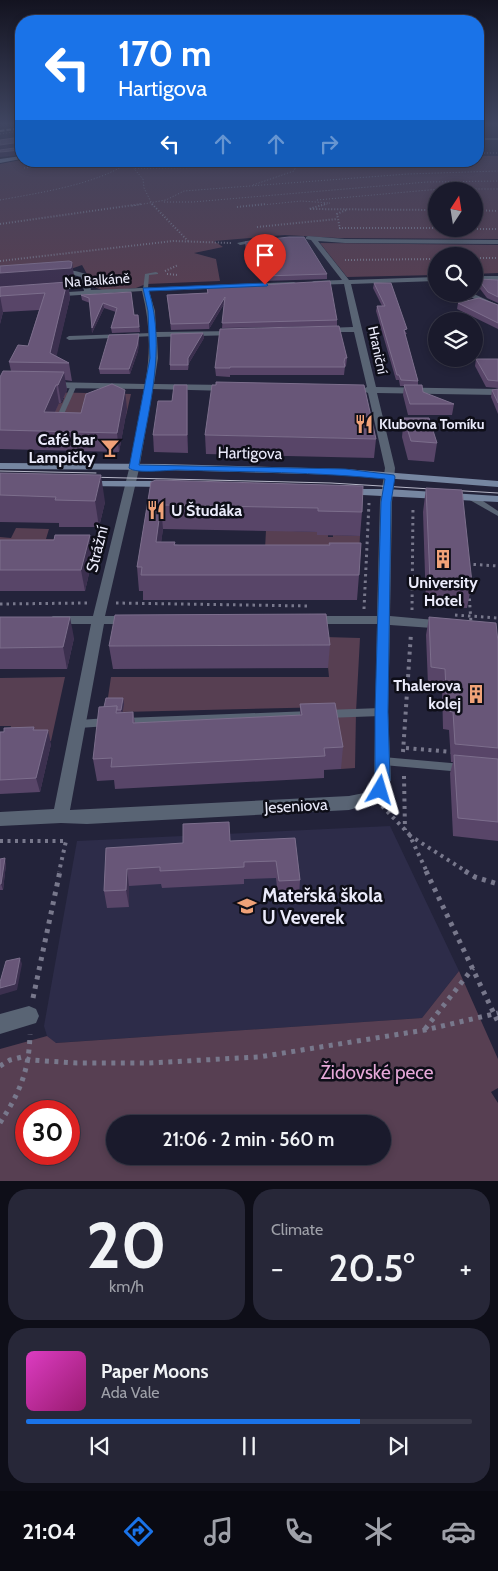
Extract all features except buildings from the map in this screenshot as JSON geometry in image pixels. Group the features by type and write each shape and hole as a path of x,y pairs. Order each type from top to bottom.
{"main road":[{"name":"Hartigova","path":"0,466 165,467 345,472 498,484"},
{"path":"76,484 180,484"},
{"path":"337,491 498,499"}],"street":[{"path":"300,238 345,241 498,242"},
{"path":"240,243 266,240"},
{"name":"Hraniční","path":"314,240 347,282 360,329 390,468 387,492"},
{"path":"53,274 70,272 84,276 88,293"},
{"path":"483,278 498,278"},
{"path":"308,283 428,279"},
{"name":"Na Balkáně","path":"39,296 145,289 299,284"},
{"name":"Strážní","path":"61,816 98,620 131,484 154,358 152,311 145,289"},
{"path":"483,301 498,308"},
{"path":"320,330 360,329"},
{"path":"152,335 251,332"},
{"path":"37,384 74,385 91,389 148,386 235,388"},
{"path":"353,390 498,392"},
{"path":"373,797 380,790 383,780 381,712 387,492"},
{"path":"295,620 383,614 471,621"},
{"path":"36,620 147,620"},
{"name":"Jeseniova","path":"0,819 61,816 87,817 349,803 373,797"},
{"path":"0,1024 30,1016"}],"lane":[{"path":"145,289 147,274 156,273"},
{"path":"46,290 74,287"},
{"path":"70,338 152,335"},
{"path":"61,414 74,385"},
{"path":"471,497 498,514"},
{"path":"79,724 381,712"},
{"path":"383,761 470,769"}],"path":[{"path":"0,200 89,178"},
{"path":"143,178 143,189 151,203 188,241"},
{"path":"245,188 273,178"},
{"path":"158,202 184,191 360,178"},
{"path":"0,224 158,202 193,202 432,182 498,181"},
{"path":"370,187 379,195"},
{"path":"237,207 440,189 498,189"},
{"path":"301,201 330,203 309,209 428,210"},
{"path":"345,241 336,219 336,214 347,210"},
{"path":"483,210 498,210"},
{"path":"257,227 336,219"},
{"path":"339,228 428,228"},
{"path":"483,229 498,229"},
{"path":"0,261 188,241 216,243"},
{"path":"483,258 498,258"},
{"path":"329,260 428,259"},
{"path":"259,280 252,265 261,264"},
{"path":"156,273 169,270 178,265"},
{"path":"364,614 369,501"},
{"path":"413,503 412,617 403,748 407,832 497,1014 498,1022"},
{"path":"467,573 466,564 498,566"},
{"path":"468,590 471,621"},
{"path":"0,604 102,603 317,606"},
{"path":"355,607 364,614 412,617 421,612"},
{"path":"446,614 471,621 498,618"},
{"path":"403,748 462,753"},
{"path":"373,797 407,832 475,877 498,884"},
{"path":"0,841 66,841 30,1016 30,1060 27,1073 0,1123"},
{"path":"425,1030 473,968"},
{"path":"0,1066 10,1060 22,1057 30,1060 77,1063 148,1063 259,1057 425,1030 497,1014"}],"shaded area":[{"name":"Mateřská škola U Veverek","path":"390,826 459,971 422,1018 55,1043 47,1036 44,1026 77,841"}],"green space":[{"path":"0,178 498,178 498,239 338,238 285,235 214,241 223,247 194,253 216,259 220,281 146,284 136,288 105,291 94,287 82,265 68,270 0,275"},
{"path":"320,243 498,245 498,273 483,274 483,247 428,247 428,275 347,277"},
{"path":"0,391 131,394 126,416 94,416 0,409 62,403 64,398 1,396"},
{"path":"16,528 49,529 46,539 96,541 93,553 0,557 0,537 11,538"},
{"path":"266,530 317,532 317,535 328,535 328,537 333,537 333,535 360,536 359,555 265,549"},
{"path":"325,637 360,638 355,768 341,769 332,707 122,712 123,704 107,704 111,677 329,677"},
{"path":"65,677 51,741 8,740 11,726 0,726 0,678"},
{"name":"Židovské pece","path":"459,971 498,1059 498,1088 491,1092 498,1103 498,1181 0,1181 0,1049 47,1036 56,1043 422,1018"}],"tram line":[{"path":"0,471 96,473"},
{"path":"87,477 331,483 498,493"}],"place":[{"name":"Klubovna Tomíku","path":"364,424"},
{"name":"Café bar Lampičky","path":"110,448"},
{"name":"U Študáka","path":"156,510"},
{"name":"University Hotel","path":"443,559"},
{"name":"Thalerova kolej","path":"476,694"},
{"name":"Mateřská škola U Veverek","path":"247,906"}],"route":[{"path":"265,285 145,289 152,311 154,358 134,468 165,467 345,472 390,477 386,502 382,620 381,712 383,780 380,790"}]}
